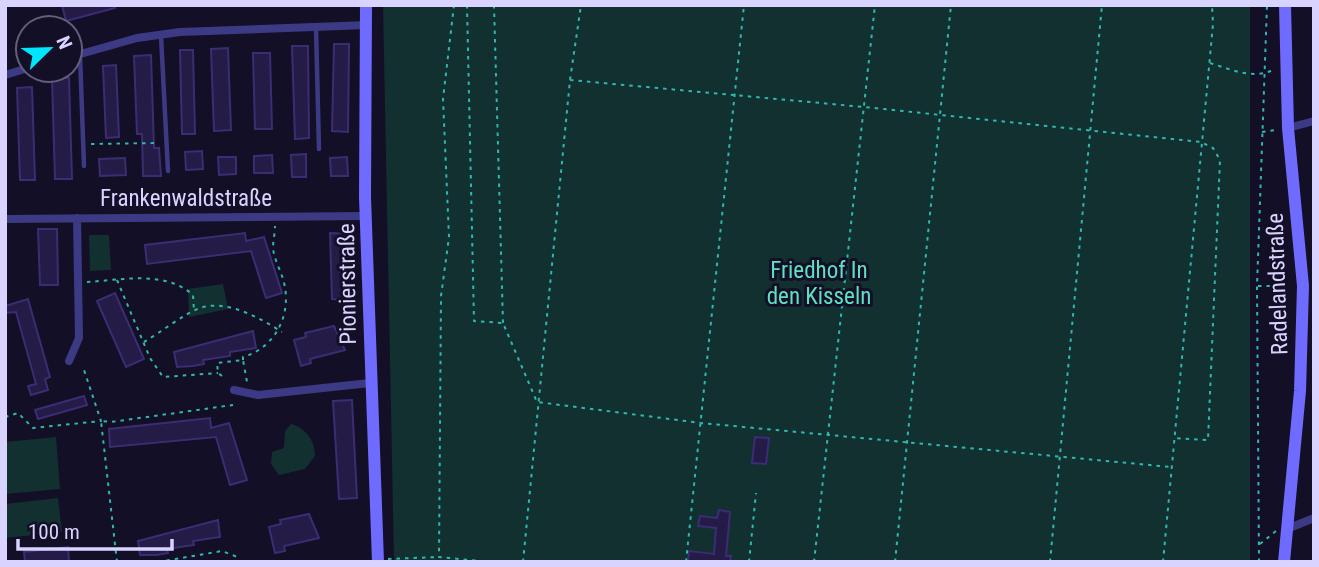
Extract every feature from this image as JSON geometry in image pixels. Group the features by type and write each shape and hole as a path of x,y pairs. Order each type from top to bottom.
{"street":[{"name":"Pionierstraße","path":"366,5 366,216 378,561"},
{"name":"Radelandstraße","path":"1284,562 1308,285 1288,128 1285,5"},
{"path":"84,53 137,38 161,35 367,25"},
{"path":"1288,128 1314,121"},
{"name":"Frankenwaldstraße","path":"5,219 366,216"},
{"path":"69,361 79,338 77,218"},
{"path":"234,390 258,395 370,383"},
{"path":"1287,529 1314,518"}],"lane":[{"path":"316,27 319,149"},
{"path":"161,35 168,170"},
{"path":"81,84 84,166"}],"path":[{"path":"439,557 441,296 449,237 443,99 454,5"},
{"path":"467,5 474,321 503,323"},
{"path":"494,5 503,323 537,402"},
{"path":"523,562 570,80 581,5"},
{"path":"686,562 744,5"},
{"path":"814,562 876,5"},
{"path":"895,562 905,441 951,5"},
{"path":"1050,562 1102,5"},
{"path":"1163,562 1212,5"},
{"path":"1259,562 1256,286 1267,5"},
{"path":"1209,63 1248,74 1266,74 1279,67"},
{"path":"570,80 1201,142 1213,148 1220,160 1208,440 1173,438"},
{"path":"1262,132 1288,128"},
{"path":"83,145 167,143"},
{"path":"247,382 243,356 271,341 280,331 286,301 273,250 276,224"},
{"path":"85,282 117,280 180,283 193,295 194,311"},
{"path":"117,280 143,342 163,377 218,373 222,376"},
{"path":"1256,286 1308,285"},
{"path":"143,342 194,311 209,306 232,308 280,331"},
{"path":"218,373 217,363 243,360"},
{"path":"84,370 102,421 117,562"},
{"path":"537,402 701,423 1171,467"},
{"path":"5,417 18,413 33,428 111,422 233,405"},
{"path":"749,562 756,493"},
{"path":"1259,545 1271,532 1287,529"},
{"path":"158,562 222,551 240,558"},
{"path":"378,561 439,557 491,562"}],"green space":[{"name":"Friedhof In den Kisseln","path":"383,5 1250,5 1250,562 394,562"},
{"path":"89,235 109,235 111,270 90,271"},
{"path":"223,284 228,309 189,317 188,289"},
{"path":"291,424 309,436 315,456 305,469 279,475 271,464 272,452 284,448 285,431"},
{"path":"56,437 60,489 5,494 5,442"},
{"path":"58,498 62,532 5,538 5,504"}],"building":[{"path":"62,5 115,5 115,8 84,16 84,14 64,14"},
{"path":"334,44 349,44 348,132 332,131"},
{"path":"292,46 308,46 309,138 295,139"},
{"path":"228,48 231,130 214,131 211,49"},
{"path":"180,50 193,50 195,134 182,134"},
{"path":"253,53 270,53 272,129 255,129"},
{"path":"151,55 154,148 159,148 161,176 143,176 142,134 137,134 134,56"},
{"path":"116,65 119,137 106,138 103,66"},
{"path":"52,84 69,84 72,179 55,179"},
{"path":"32,87 35,180 20,180 17,88"},
{"path":"202,151 203,169 186,170 185,152"},
{"path":"306,154 306,177 292,177 291,155"},
{"path":"272,155 273,173 254,173 254,156"},
{"path":"218,157 236,157 236,174 219,175"},
{"path":"347,157 348,176 331,176 330,158"},
{"path":"125,158 126,175 100,176 99,159"},
{"path":"38,229 57,229 58,285 40,285"},
{"path":"245,233 246,241 264,237 282,293 266,298 251,251 147,264 145,245"},
{"path":"330,233 348,234 349,300 332,299"},
{"path":"115,293 144,359 126,367 97,301"},
{"path":"28,299 50,377 45,379 48,390 31,395 28,386 36,384 16,312 5,313 5,306"},
{"path":"334,326 345,350 310,359 311,363 301,366 294,340 306,337 305,333"},
{"path":"253,331 256,348 203,360 204,364 177,367 174,352"},
{"path":"84,396 87,405 38,419 35,410"},
{"path":"352,400 357,498 339,499 333,401"},
{"path":"210,418 211,428 229,423 247,480 230,485 216,437 110,447 109,429"},
{"path":"755,437 769,438 766,464 752,463"},
{"path":"719,510 730,512 726,556 731,556 730,562 688,562 689,551 714,554 716,528 698,526 700,516 717,518"},
{"path":"309,514 319,538 284,546 285,551 275,553 269,527 281,524 280,520"},
{"path":"218,520 220,537 167,549 168,553 140,555 138,541"},
{"path":"68,547 69,562 25,562 24,552"}]}
